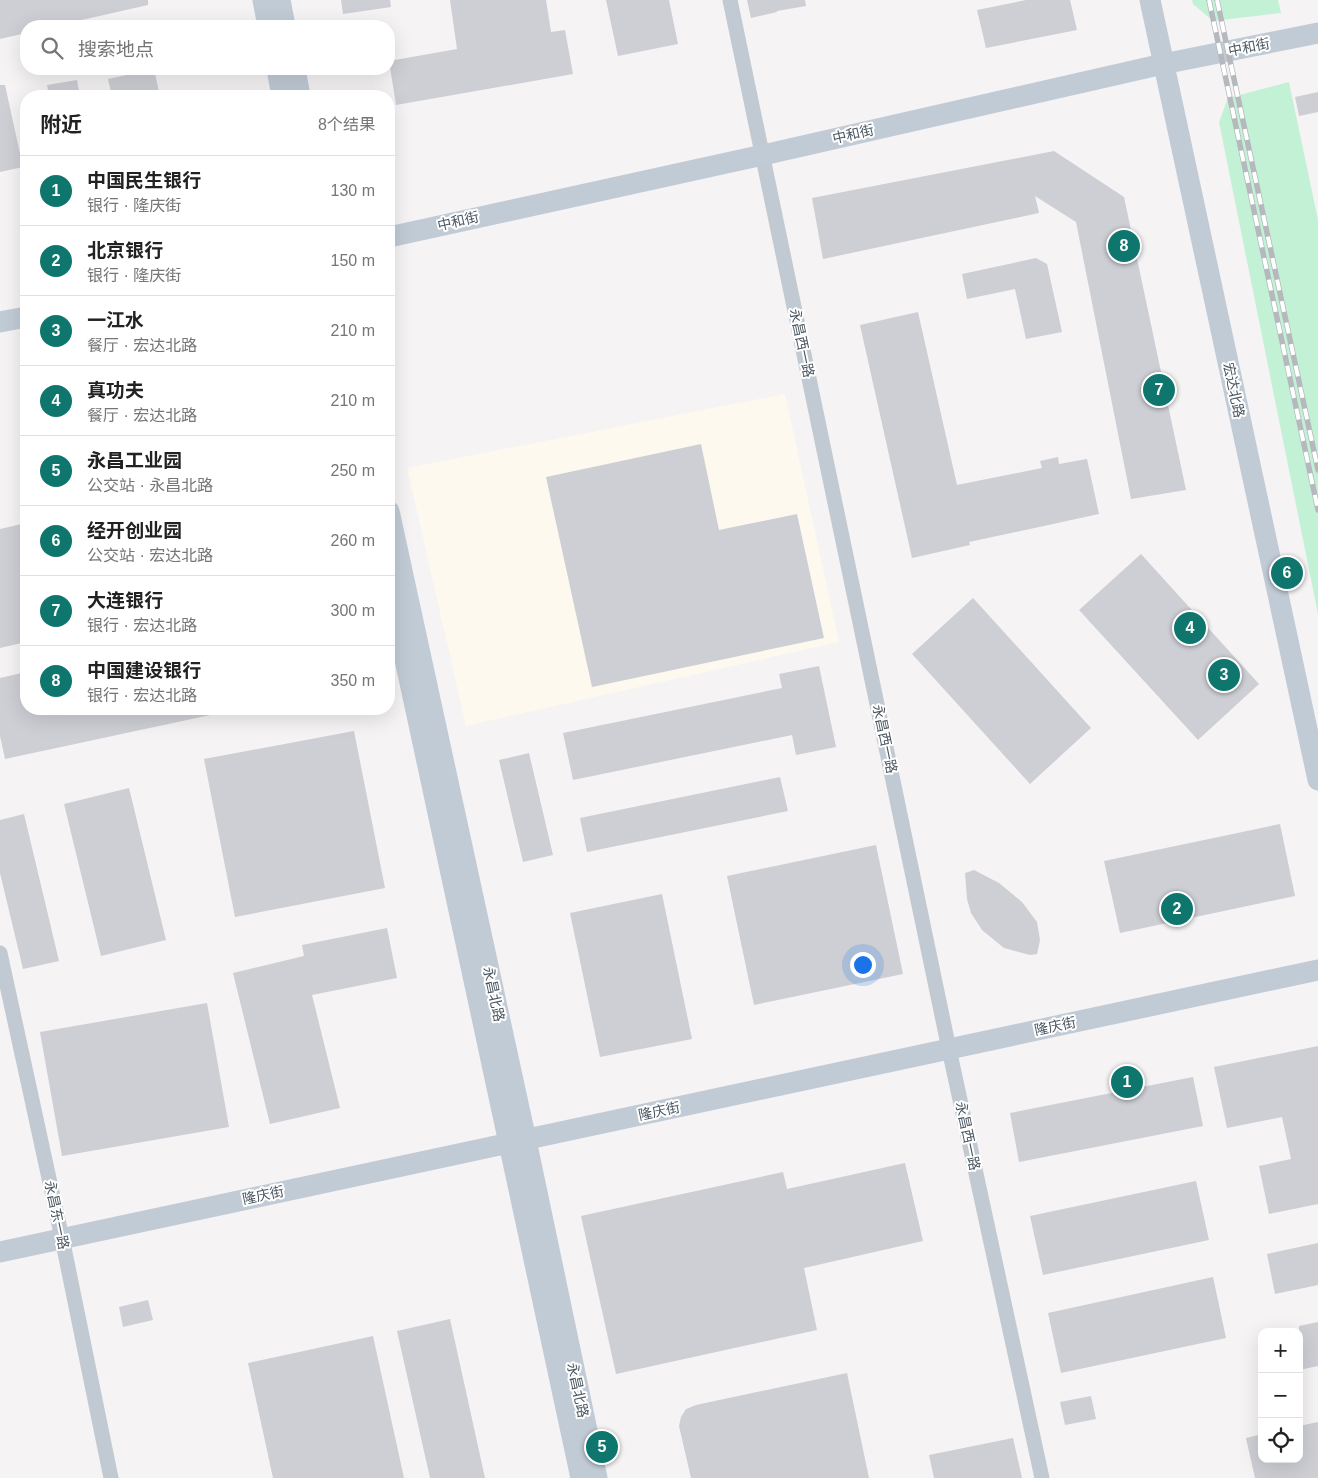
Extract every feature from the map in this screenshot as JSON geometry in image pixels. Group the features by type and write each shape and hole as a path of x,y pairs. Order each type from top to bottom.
{"street":[{"path":"262,0 267,20"},
{"path":"280,0 284,20"},
{"name":"永昌西一路","path":"730,0 949,1049 1042,1478"},
{"name":"宏达北路","path":"1150,0 1318,780"},
{"name":"中和街","path":"395,236 763,155 1163,64 1318,33"},
{"path":"278,75 281,90"},
{"path":"296,75 299,90"},
{"path":"0,322 20,317"},
{"name":"永昌北路","path":"395,541 517,1141 582,1478"},
{"name":"永昌北路","path":"395,611 597,1478"},
{"name":"永昌东一路","path":"0,953 62,1238 110,1478"},
{"name":"隆庆街","path":"0,1252 1318,970"}],"shaded area":[{"path":"785,394 839,642 466,726 407,468"}],"green space":[{"path":"1192,0 1278,0 1281,13 1213,21 1193,4"},
{"path":"1289,82 1318,220 1318,614 1219,122 1228,98"}],"building":[{"path":"0,0 148,0 148,5 82,20 20,20 20,34 0,39"},
{"path":"341,0 390,0 391,7 343,14"},
{"path":"450,0 546,0 551,32 565,30 573,74 396,105 391,75 395,75 395,60 457,49"},
{"path":"606,0 669,0 678,44 618,56"},
{"path":"747,0 805,0 806,6 751,18"},
{"path":"1026,0 1070,0 1077,30 986,48 977,10"},
{"path":"126,75 155,75 159,90 111,90 108,79"},
{"path":"77,80 79,90 48,90 47,85"},
{"path":"0,85 5,85 20,153 20,168 0,172"},
{"path":"1318,92 1318,112 1299,116 1295,97"},
{"path":"1054,151 1124,197 1186,490 1131,499 1076,222 1035,196 1039,213 823,259 812,198"},
{"path":"1036,258 1047,264 1062,332 1026,339 1015,289 967,299 962,274"},
{"path":"918,312 957,485 1042,468 1040,461 1058,457 1059,464 1087,459 1099,514 969,542 970,545 912,558 860,325"},
{"path":"701,444 719,530 797,514 824,638 592,687 546,477"},
{"path":"20,524 20,643 0,648 0,529"},
{"path":"1141,554 1259,684 1198,740 1079,610"},
{"path":"973,598 1091,728 1030,784 912,654"},
{"path":"819,666 836,747 796,755 792,735 573,780 563,733 782,688 779,674"},
{"path":"20,673 20,715 210,715 5,759 0,736 0,678"},
{"path":"354,731 385,888 235,917 204,759"},
{"path":"529,753 553,855 523,862 499,760"},
{"path":"780,777 788,811 587,852 580,818"},
{"path":"129,788 166,940 101,956 64,804"},
{"path":"24,814 59,961 23,969 0,873 0,820"},
{"path":"1280,824 1295,896 1120,933 1104,861"},
{"path":"876,845 903,974 754,1005 727,876"},
{"path":"974,870 999,883 1022,902 1037,922 1040,940 1037,954 1030,955 1004,948 982,930 971,913 967,899 965,873"},
{"path":"662,894 692,1039 600,1057 570,913"},
{"path":"387,928 397,978 312,995 340,1108 270,1124 233,973 304,956 302,945"},
{"path":"207,1003 229,1127 62,1156 40,1032"},
{"path":"1318,1046 1318,1204 1269,1214 1259,1166 1291,1159 1282,1117 1227,1128 1214,1067"},
{"path":"1193,1077 1203,1126 1019,1162 1010,1113"},
{"path":"905,1163 923,1241 804,1268 817,1330 616,1374 581,1216 783,1172 787,1189"},
{"path":"1196,1181 1209,1240 1043,1275 1030,1216"},
{"path":"1318,1243 1318,1285 1275,1294 1267,1254"},
{"path":"1213,1277 1226,1338 1061,1373 1048,1313"},
{"path":"148,1300 153,1320 123,1327 119,1307"},
{"path":"450,1319 485,1478 430,1478 397,1331"},
{"path":"1318,1322 1318,1366 1303,1369 1303,1328 1299,1328 1299,1326"},
{"path":"373,1336 404,1478 273,1478 248,1363"},
{"path":"847,1373 869,1478 691,1478 679,1426 681,1417 686,1409 696,1405"},
{"path":"1091,1396 1096,1419 1065,1425 1060,1402"},
{"path":"1318,1422 1318,1478 1255,1478 1246,1438 1258,1435 1258,1463 1303,1463 1303,1425"},
{"path":"1013,1438 1022,1478 934,1478 929,1455"}],"railway":[{"path":"1209,0 1318,510"},
{"path":"1217,0 1318,470"}],"place":[{"name":"中国建设银行","path":"1124,246"},
{"name":"大连银行","path":"1159,390"},
{"name":"经开创业园","path":"1287,573"},
{"name":"真功夫","path":"1190,628"},
{"name":"一江水","path":"1224,675"},
{"name":"北京银行","path":"1177,909"},
{"name":"中国民生银行","path":"1127,1082"},
{"name":"永昌工业园","path":"602,1447"}]}
